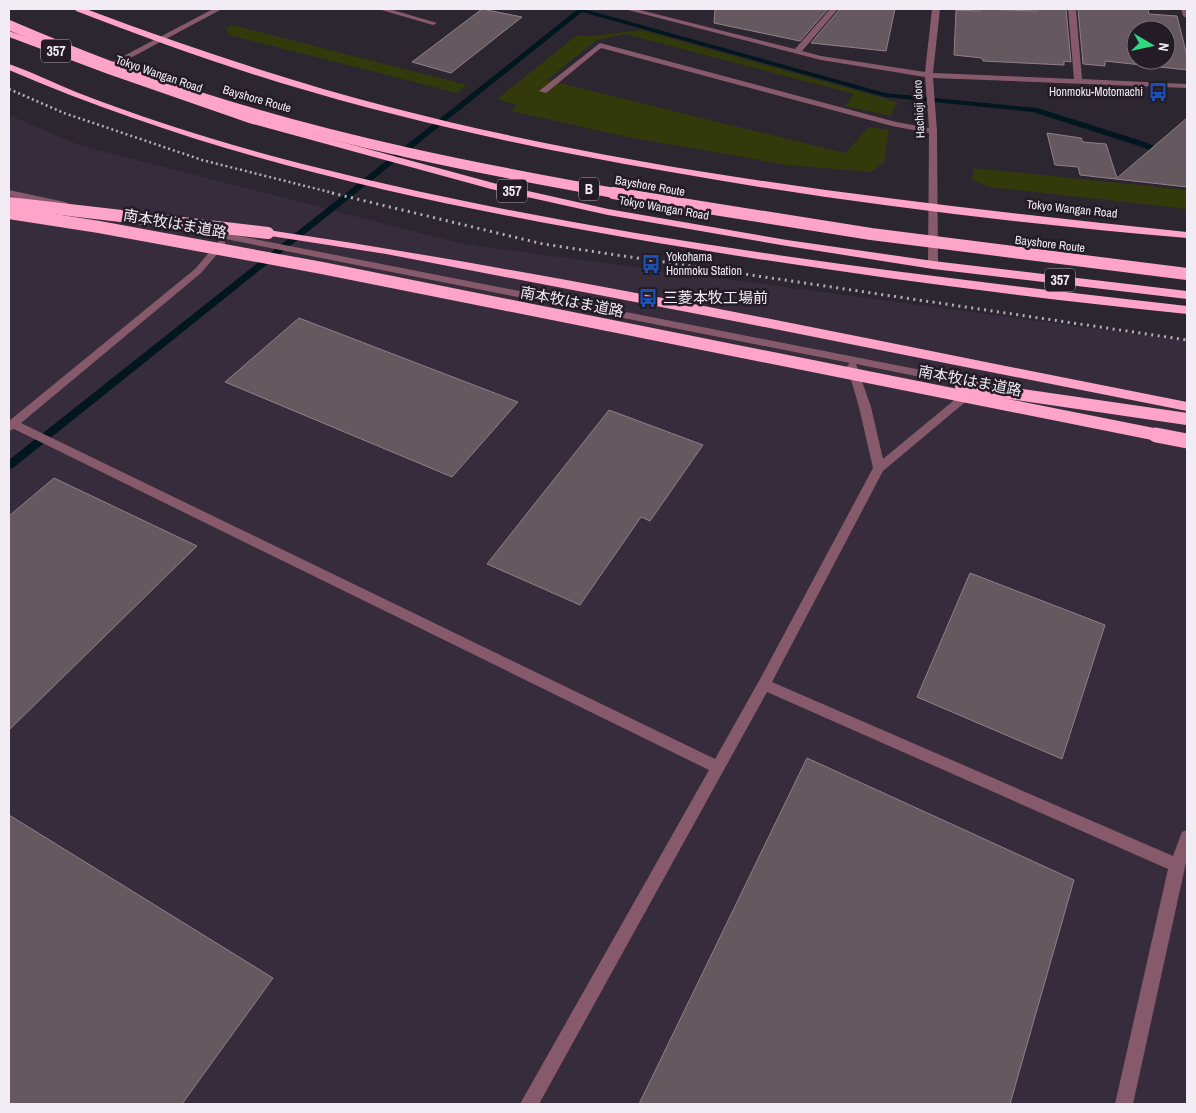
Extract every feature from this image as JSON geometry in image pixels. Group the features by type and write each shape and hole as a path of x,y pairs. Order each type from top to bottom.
{"highway":[{"name":"Tokyo Wangan Road","path":"79,9 218,60 303,86 403,114 513,138 644,164 932,208 1187,235"},
{"name":"Bayshore Route","path":"9,25 73,52 170,87 263,117 370,144 488,170 787,222 952,246 1187,274"},
{"name":"Tokyo Wangan Road","path":"9,34 253,121 494,187 608,212 933,265 1187,295"},
{"path":"9,67 126,114 226,145 339,177 460,204 609,232 766,257 952,282 1187,310"},
{"path":"9,204 215,226 376,250 758,321 1187,407"},
{"name":"南本牧はま道路","path":"9,204 327,260 1187,430"},
{"name":"南本牧はま道路","path":"9,214 117,230 313,266 1187,441"},
{"path":"772,359 1187,419"}],"street":[{"path":"103,69 218,9"},
{"path":"382,9 433,24"},
{"path":"628,9 821,58 929,75 1187,86"},
{"path":"797,52 834,9"},
{"name":"Hachioji doro","path":"933,265 933,131 929,75 936,9"},
{"path":"1072,9 1078,81"},
{"path":"1185,9 1187,16"},
{"path":"543,91 600,45 895,124 933,131"},
{"path":"9,193 1187,425"},
{"path":"227,237 198,271 11,425 717,767"},
{"path":"850,360 865,407 879,468"},
{"path":"529,1104 764,684 879,468 937,422 978,385"},
{"path":"764,684 1177,865"},
{"path":"1124,1104 1177,865 1187,836"}],"shaded area":[{"path":"9,115 79,145 463,244 1187,341 1187,1104 9,1104"}],"green space":[{"path":"232,25 467,85 457,93 229,35 226,28"},
{"path":"641,30 897,102 891,116 844,106 854,94 625,34 597,40 547,80 845,153 869,127 889,130 884,162 871,172 788,165 627,137 511,111 517,105 497,99 577,35 591,36"},
{"path":"974,168 1187,190 1187,209 988,187 972,179"}],"building":[{"path":"482,9 522,17 451,73 412,62"},
{"path":"715,9 828,9 800,41 714,23"},
{"path":"840,9 895,9 886,51 811,43"},
{"path":"980,9 1037,11 1037,9 1066,9 1071,62 1064,61 1064,65 983,61 982,58 954,55 956,10 980,11"},
{"path":"1078,9 1148,9 1149,14 1177,16 1187,56 1187,70 1176,69 1176,20 1126,20 1126,63 1105,61 1105,66 1083,64"},
{"path":"1187,118 1187,187 1080,175 1078,167 1055,165 1047,133 1081,138 1083,142 1106,144 1117,178"},
{"path":"299,318 518,402 452,477 225,382"},
{"path":"609,410 703,445 650,521 641,517 580,605 487,564"},
{"path":"54,478 197,546 9,730 9,516"},
{"path":"970,573 1105,625 1062,759 917,697"},
{"path":"807,758 1074,880 1010,1104 639,1104"},
{"path":"9,815 273,978 182,1104 9,1104"}],"waterway":[{"path":"9,465 581,10 885,95 1034,110 1139,143 1187,162"}],"railway":[{"path":"9,89 64,113 202,160 337,194"},
{"path":"332,193 543,244 1187,340"}],"place":[{"name":"Honmoku-Motomachi","path":"1158,92"},
{"name":"Yokohama Honmoku Station","path":"651,264"},
{"name":"三菱本牧工場前","path":"648,298"}]}
